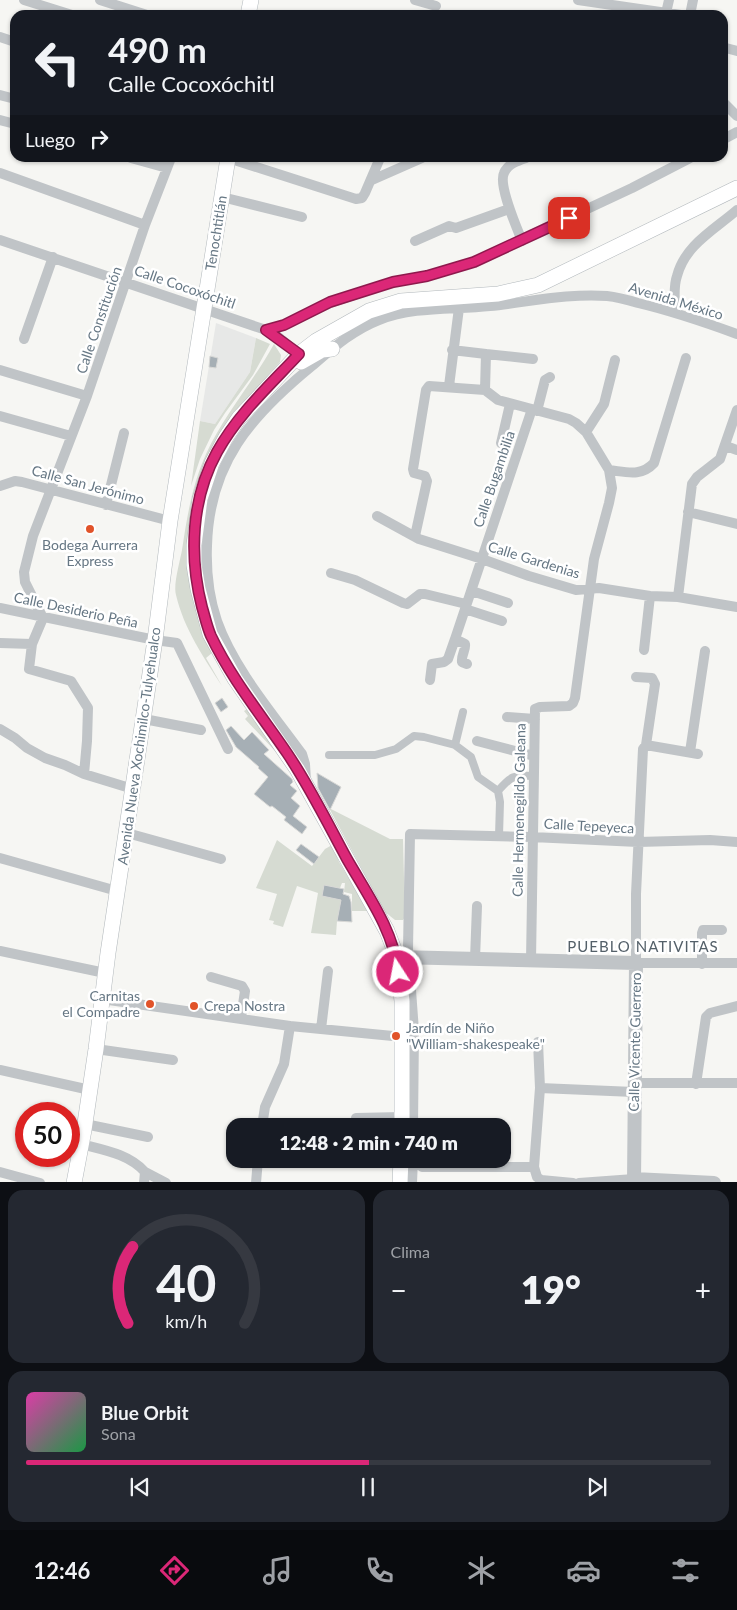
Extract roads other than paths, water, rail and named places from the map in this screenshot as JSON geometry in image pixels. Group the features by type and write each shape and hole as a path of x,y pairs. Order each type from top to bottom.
{"main road":[{"name":"Tenochtitlán","path":"205,309 227,162"},
{"path":"406,1118 402,1001 403,957 287,753 235,679 210,634 198,589 194,565 194,545 197,512 212,463 226,436 240,418 299,354 316,341 370,311 401,301 498,294 538,285 737,188"},
{"name":"Avenida Nueva Xochimilco-Tulyehualco","path":"74,1182 90,1090 117,891 144,719 170,521 205,309"},
{"path":"288,366 306,360 322,350 332,349"},
{"path":"400,1182 408,1168"}],"street":[{"path":"24,0 56,10"},
{"path":"100,0 131,10"},
{"path":"415,0 436,7"},
{"path":"582,0 647,10"},
{"path":"728,106 737,116"},
{"path":"145,162 166,168"},
{"name":"Calle Constitución","path":"43,618 25,582 24,572 33,536 87,396 168,162"},
{"path":"240,162 356,199 362,198 379,162"},
{"path":"372,180 413,162"},
{"path":"509,162 502,179 522,241"},
{"path":"266,330 284,325 330,302 393,282 427,276 474,262 522,241 682,162"},
{"path":"0,174 145,225"},
{"path":"222,197 302,217"},
{"path":"415,241 449,226 456,228 510,208"},
{"path":"675,312 676,276 688,251 698,240 737,210"},
{"name":"Calle Cocoxóchitl","path":"0,240 266,330 299,354"},
{"path":"24,339 53,257"},
{"name":"Avenida México","path":"306,785 305,764 302,754 248,679 229,648 217,622 210,596 206,564 207,532 214,493 222,470 233,449 259,414 290,384 351,333 380,319 413,310 488,306 558,298 609,296 675,312 737,334"},
{"path":"449,386 452,350 459,308"},
{"path":"452,350 532,359"},
{"path":"485,390 486,354"},
{"path":"609,470 637,473 647,471 654,463 686,358"},
{"path":"586,432 604,404 615,360"},
{"path":"0,370 87,396"},
{"name":"Calle Bugambilia","path":"430,680 432,664 444,662 448,659 545,380 550,377"},
{"name":"Calle Hermenegildo Galeana","path":"415,536 427,480 425,476 414,473 413,469 426,390 429,386 485,390 498,400 576,423 586,432 609,470 612,488 594,559 575,698 569,706 537,707 535,719 531,961"},
{"path":"501,444 510,404"},
{"path":"678,597 692,484 697,477 720,459 737,410"},
{"path":"0,416 71,436"},
{"path":"106,505 124,433"},
{"path":"726,446 737,450"},
{"name":"Calle San Jerónimo","path":"0,486 15,481 170,521"},
{"path":"688,512 737,524"},
{"name":"Calle Gardenias","path":"377,516 419,539 576,590 599,588 650,596 678,597 737,607"},
{"path":"331,573 356,580 403,603 407,604 420,594 425,594 502,621"},
{"path":"472,591 508,603"},
{"path":"644,650 650,596"},
{"name":"Calle Desiderio Peña","path":"0,608 177,643 228,749"},
{"path":"43,618 32,644 29,669 71,681 88,708 84,774"},
{"path":"455,639 465,644 466,648 462,662 467,664"},
{"path":"0,643 32,644"},
{"path":"644,747 694,753 705,651"},
{"name":"Calle Vicente Guerrero","path":"634,1181 638,842 644,747 654,684 652,678 636,677"},
{"path":"454,745 463,712"},
{"path":"507,717 535,719"},
{"path":"144,719 201,730"},
{"path":"0,730 16,738 27,748 45,758 65,764 84,774 133,789"},
{"path":"329,755 375,755 396,749 414,736 454,745 471,757 478,777 498,792 500,802 499,836"},
{"path":"477,741 534,756"},
{"path":"498,792 509,779 516,776 533,776"},
{"path":"127,833 221,859"},
{"name":"Calle Tepeyeca","path":"408,928 410,834 638,842 710,840 737,842"},
{"path":"0,858 117,891"},
{"path":"475,959 477,906"},
{"path":"387,931 397,934 404,932 408,928"},
{"path":"406,1118 414,1031 403,957 408,928"},
{"path":"702,964 703,930 722,930"},
{"path":"0,951 106,973"},
{"path":"403,957 636,963 737,963"},
{"path":"321,1029 328,971"},
{"path":"212,977 242,986 245,991 241,1018"},
{"path":"102,999 290,1026 403,1038"},
{"path":"696,1084 706,1016 710,1013 737,1006"},
{"path":"264,1118 266,1107 284,1064 290,1026"},
{"path":"538,1042 540,1088 534,1167 537,1176 541,1180 573,1182"},
{"path":"96,1049 173,1060"},
{"path":"0,1070 90,1090"},
{"path":"540,1088 737,1083"},
{"path":"80,1131 140,1166 144,1177 166,1182"},
{"path":"83,1132 148,1137"},
{"path":"511,1166 534,1167"},
{"path":"256,1182 257,1168"},
{"path":"410,1168 412,1182"},
{"path":"0,1172 40,1182"},
{"path":"579,1182 714,1182"}],"place":[{"name":"Bodega Aurrera Express","path":"90,529"},
{"name":"Carnitas el Compadre","path":"150,1004"},
{"name":"Crepa Nostra","path":"194,1006"},
{"name":"Jardín de Niño \"William-shakespeake\"","path":"396,1036"}],"district":[{"name":"PUEBLO NATIVITAS","path":"643,947"}]}
